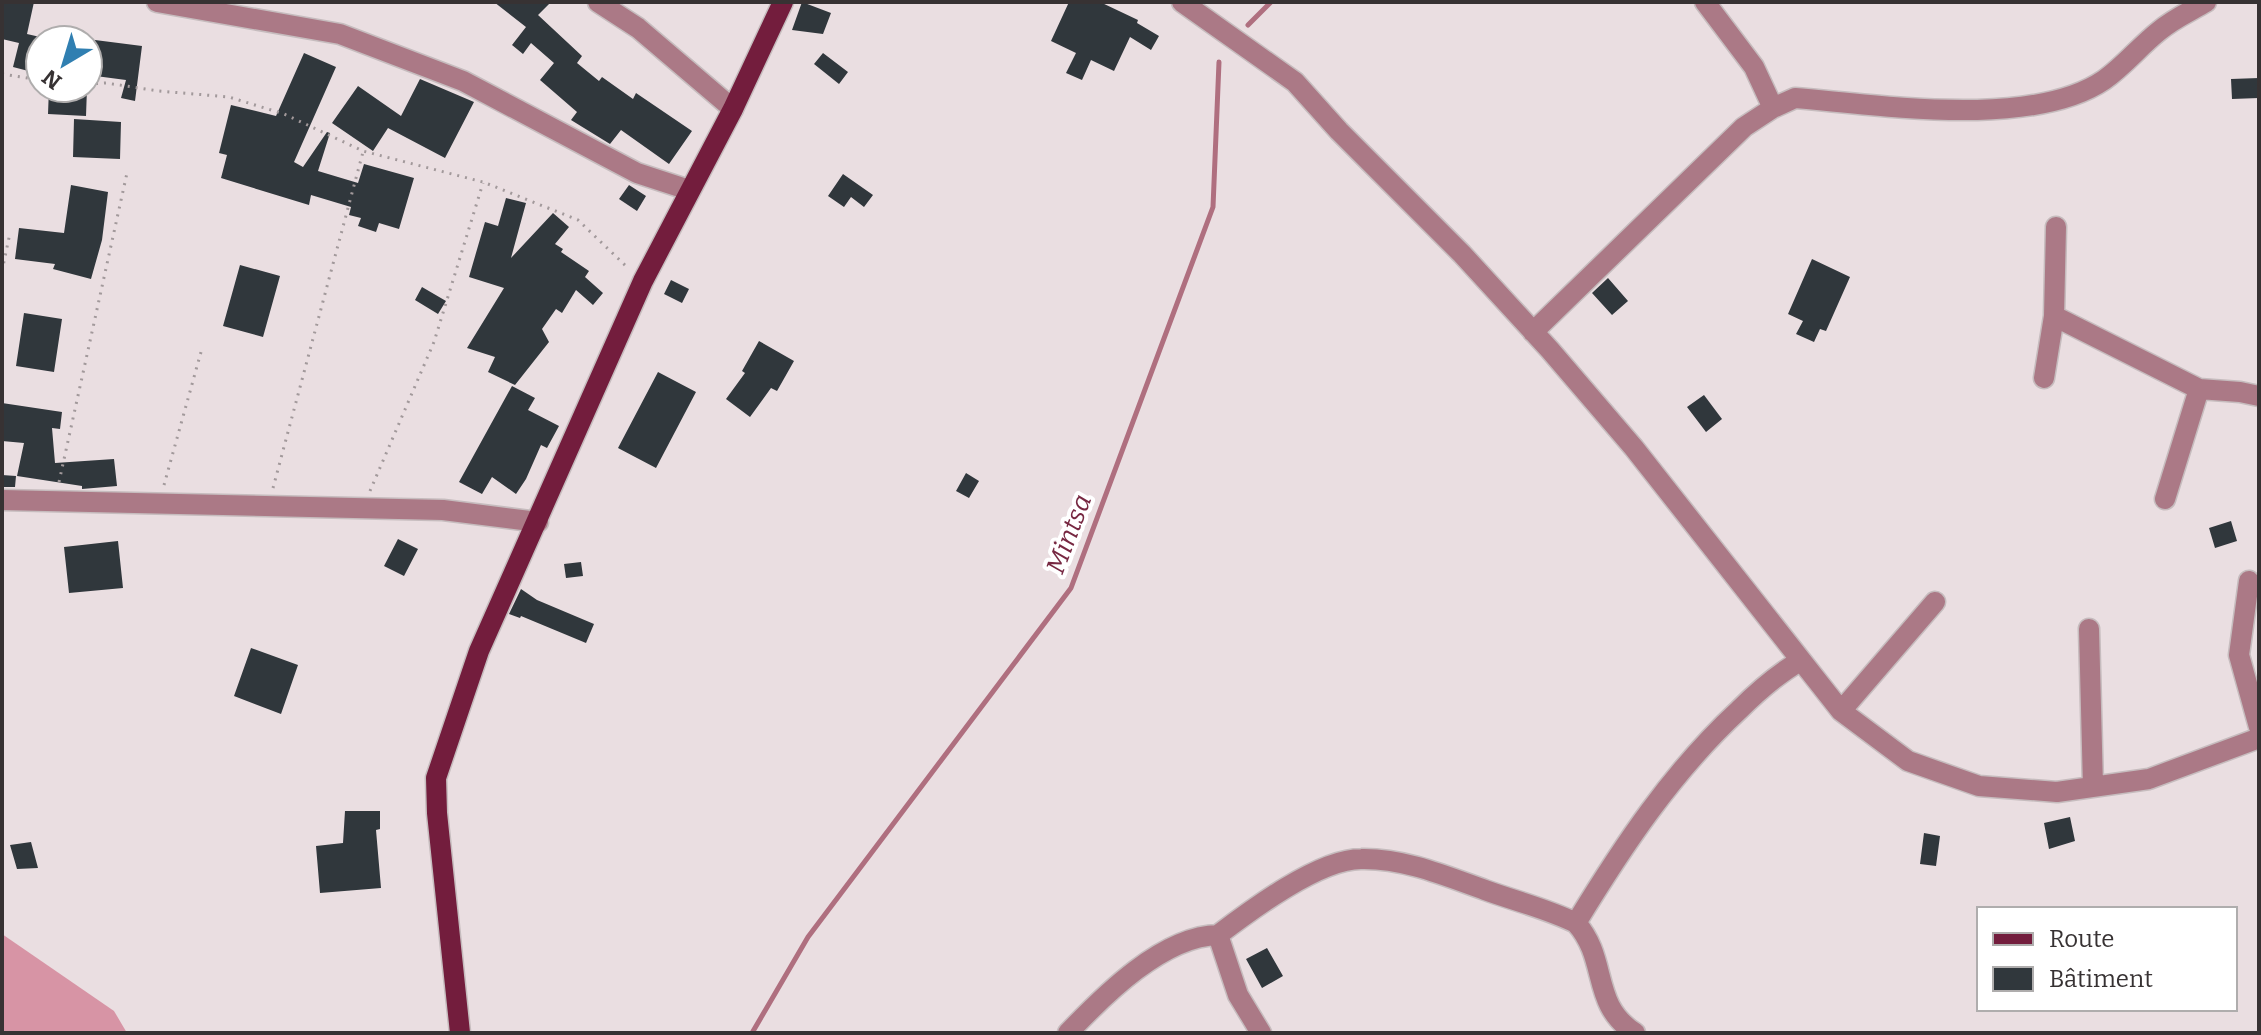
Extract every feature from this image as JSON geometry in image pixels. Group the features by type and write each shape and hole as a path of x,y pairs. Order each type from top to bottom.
{"main road":[{"path":"460,1033 436,778 479,651 643,281 733,109 783,2"}],"street":[{"path":"157,2 340,34 463,81 637,173 689,190"},
{"path":"598,2 638,28 733,109"},
{"path":"1182,2 1295,82 1339,131 1462,254 1634,448 1841,711 1908,761 1979,786 2057,792 2149,779 2259,738"},
{"path":"1705,2 1754,67 1773,108"},
{"path":"1533,332 1744,127 1773,108 1795,98 1943,109 2006,107 2061,100 2103,80 2162,28 2206,2"},
{"path":"2044,378 2054,316 2056,227"},
{"path":"2054,316 2199,389 2259,396"},
{"path":"2165,499 2199,389"},
{"path":"2,500 443,510 538,522"},
{"path":"2249,581 2239,655 2259,727"},
{"path":"1841,711 1935,602"},
{"path":"2089,629 2093,787"},
{"path":"1576,923 1638,826 1674,779 1716,731 1777,674 1800,661"},
{"path":"1068,1033 1125,979 1175,945 1200,936 1218,935 1284,889 1332,865 1360,858 1405,863 1576,923 1588,936 1595,952 1604,997 1621,1024 1635,1033"},
{"path":"1218,935 1238,995 1261,1033"}],"path":[{"path":"2,74 24,77"},
{"path":"104,83 229,97 284,114 363,151 483,182 578,220 643,281"},
{"path":"267,508 363,151"},
{"path":"55,502 127,173"},
{"path":"363,509 434,342 483,182"},
{"path":"2,271 10,233"},
{"path":"159,504 201,352"}],"shaded area":[{"path":"2,934 114,1011 127,1033 2,1033"}],"building":[{"path":"2,2 34,2 29,24 24,24 24,70 13,67 19,43 2,39"},
{"path":"494,2 551,2 538,15 582,56 577,63 599,81 602,77 633,99 636,93 692,131 669,164 621,130 610,144 571,120 577,112 540,80 554,63 531,43 523,54 512,45 526,27"},
{"path":"802,2 831,13 823,34 792,30"},
{"path":"1069,2 1100,2 1138,20 1137,23 1159,36 1151,50 1130,37 1114,71 1091,60 1082,80 1066,73 1076,53 1051,41"},
{"path":"104,41 142,46 135,101 121,98 126,80 104,77"},
{"path":"304,53 336,67 294,162 303,167 327,132 330,133 318,171 358,183 364,164 414,178 399,229 379,223 376,232 358,226 361,218 349,215 351,207 311,195 309,205 221,178 227,155 219,153 231,105 276,116"},
{"path":"823,53 848,72 839,84 814,64"},
{"path":"2259,78 2259,98 2232,99 2231,79"},
{"path":"420,79 474,102 445,158 388,128 373,151 332,123 358,86 401,116"},
{"path":"48,104 86,104 86,116 48,114"},
{"path":"74,119 121,122 120,159 73,157"},
{"path":"843,174 873,195 864,207 851,197 844,207 828,196"},
{"path":"71,185 108,192 102,240 91,279 53,269 55,264 15,259 19,228 64,233"},
{"path":"629,185 646,196 637,211 619,199"},
{"path":"506,198 526,203 511,258 553,213 569,227 555,244 563,249 561,252 589,271 585,277 603,293 593,305 576,290 562,313 556,309 542,329 549,342 515,385 488,372 495,357 467,348 504,288 469,277 485,222 498,226"},
{"path":"1812,259 1850,277 1826,331 1820,329 1814,342 1796,334 1803,321 1788,314"},
{"path":"240,265 280,276 263,337 223,326"},
{"path":"1608,278 1628,301 1612,315 1592,293"},
{"path":"671,280 689,289 682,303 664,294"},
{"path":"422,287 446,301 438,314 415,300"},
{"path":"24,313 62,319 54,372 16,366"},
{"path":"759,341 794,361 777,391 771,388 750,417 726,399 745,373 742,371"},
{"path":"658,372 696,392 656,468 618,448"},
{"path":"512,386 535,398 528,410 559,426 547,448 541,445 516,494 492,477 482,494 459,482"},
{"path":"1704,395 1722,419 1706,432 1687,407"},
{"path":"2,403 62,412 60,429 52,428 55,463 114,459 117,486 82,489 82,486 17,476 24,443 2,441"},
{"path":"966,473 979,481 969,498 956,491"},
{"path":"2,475 16,476 15,487 2,487"},
{"path":"2231,521 2237,541 2215,548 2209,528"},
{"path":"398,539 418,549 404,576 384,566"},
{"path":"118,541 123,588 69,593 64,547"},
{"path":"581,562 583,576 566,578 564,564"},
{"path":"521,589 537,600 594,624 586,643 509,614"},
{"path":"251,648 298,665 281,714 234,696"},
{"path":"345,811 380,811 380,829 376,830 381,888 320,893 316,846 343,843"},
{"path":"2070,817 2075,841 2049,849 2044,823"},
{"path":"1924,833 1940,836 1936,866 1920,864"},
{"path":"31,842 38,868 17,869 10,845"},
{"path":"1267,948 1283,976 1262,988 1246,959"}],"waterway":[{"name":"Mintsa","path":"1248,25 1271,2"},
{"name":"Mintsa","path":"752,1033 808,937 1071,588 1213,207 1219,62"}]}
